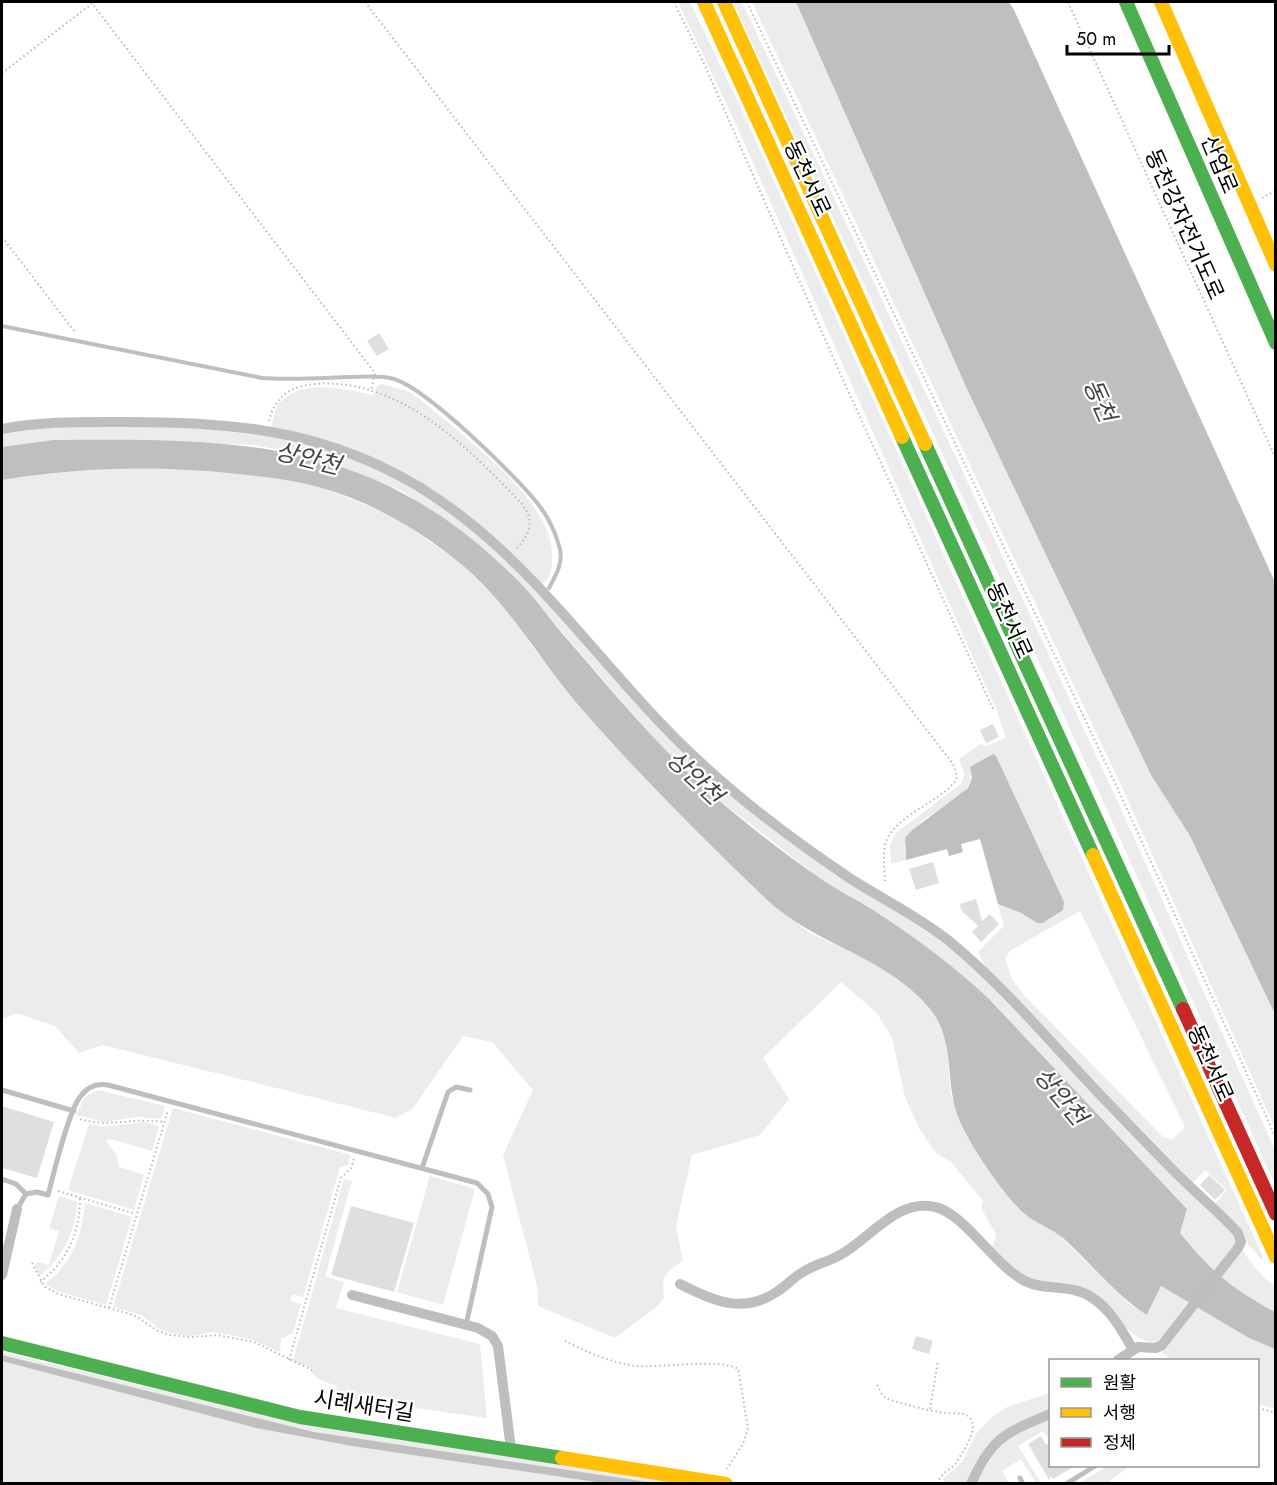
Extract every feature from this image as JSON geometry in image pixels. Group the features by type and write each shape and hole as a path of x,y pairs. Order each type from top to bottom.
{"main road":[{"name":"동천서로","path":"704,2 1275,1257"},
{"name":"동천서로","path":"724,2 1275,1214"},
{"name":"산업로","path":"1126,2 1275,343"},
{"name":"산업로","path":"1161,2 1275,265"},
{"name":"시례새터길","path":"2,1342 300,1416 725,1483"}],"street":[{"path":"2,429 70,421 191,422 226,424 267,431 329,446 386,468 442,501 509,556 648,710 695,758 797,841 935,930 990,978 1111,1107 1235,1229 1241,1238 1238,1248 1166,1341 1156,1348 1141,1347 1133,1350 1120,1359"},
{"path":"680,1284 728,1304 752,1303 777,1292 807,1269 841,1255 899,1213 928,1206 938,1207 959,1222 995,1260 1017,1277 1042,1287 1075,1290 1098,1303 1119,1325 1133,1350"},
{"path":"2,1275 17,1209"},
{"path":"352,1295 466,1325 486,1332 497,1342 511,1449"},
{"path":"971,1484 988,1451 999,1439 1015,1429 1049,1414"}],"lane":[{"path":"17,1209 26,1194 37,1192 48,1195 73,1114 84,1091 100,1084 171,1101 477,1183 488,1194 491,1202 466,1325"},
{"path":"423,1168 448,1092 456,1087 470,1090"},
{"path":"2,1090 73,1114"},
{"path":"2,1179 16,1184 26,1194"},
{"path":"1066,1484 1093,1467"}],"path":[{"path":"2,73 92,2 375,373 371,391"},
{"path":"365,2 953,764 957,776 952,786 908,816 889,837 885,852 885,899"},
{"path":"674,2 994,711"},
{"path":"747,2 1122,798 1275,1138"},
{"name":"동천강자전거도로","path":"1068,2 1275,459"},
{"path":"2,237 75,332"},
{"path":"267,431 274,403 297,387 330,384 371,391 405,402 420,412 523,505 530,516 531,524 523,542 509,556"},
{"path":"109,1308 171,1101"},
{"path":"73,1114 98,1124 142,1120 164,1123"},
{"path":"289,1360 341,1178 351,1168 356,1150"},
{"path":"50,1189 137,1214"},
{"path":"40,1282 60,1263 72,1243 80,1211 80,1198"},
{"path":"32,1263 40,1282 53,1292 141,1317 158,1331 170,1335 193,1337 217,1335 249,1341 312,1370"},
{"path":"565,1341 597,1355 636,1366 689,1363 730,1365 738,1369 742,1379 747,1437 730,1461 725,1483"},
{"path":"930,1410 938,1361"},
{"path":"877,1385 886,1398 930,1410 968,1416 973,1427 962,1453 951,1469 940,1476 938,1484"},
{"path":"1259,1409 1275,1413"}],"shaded area":[{"path":"678,2 690,2 739,104 1264,1259 1261,1259 1214,1205 1227,1190 1205,1170 1193,1183 1115,1105 986,968 978,952 1004,926 998,904 1021,913 1037,923 1043,923 1063,910 1064,902 970,771 971,780 962,794 921,822 914,830 904,845 906,860 891,864 890,844 896,833 962,783 964,773 959,759 980,744 986,746 1006,738 997,711 734,120","holes":["1080,911 1185,1127 1172,1140 1163,1137 1023,994 1012,979 1005,958 1011,950"]},
{"path":"733,2 742,2 1117,800 1275,1150 1275,1185 1099,792"},
{"path":"752,2 796,2 798,5 967,389 1151,775 1190,836 1275,1014 1275,1128 1126,796"},
{"path":"382,384 409,392 421,400 503,471 523,493 539,515 549,538 552,567 545,582 542,584 469,515 409,477 271,427 277,405 287,396 298,391 323,387 374,395 377,386"},
{"path":"190,425 264,434 325,449 383,472 448,510 498,549 640,706 819,861 936,938 976,970 1233,1233 1251,1262 1263,1277 1275,1286 1275,1312 1234,1287 1212,1269 1191,1246 1180,1233 1187,1209 1067,1082 868,906 823,881 713,795 662,748 525,589 451,523 400,490 306,455 254,445 53,440 2,447 2,433 39,427"},
{"path":"117,468 192,468 271,477 321,487 391,515 458,561 488,588 510,614 535,650 621,752 769,902 810,933 880,966 909,987 933,1012 945,1034 951,1094 960,1121 978,1153 1027,1216 1059,1235 1129,1304 1148,1315 1161,1286 1249,1338 1275,1349 1275,1409 1259,1404 1259,1359 1170,1359 1163,1354 1157,1343 1146,1341 1128,1330 1090,1291 1074,1285 1038,1281 1016,1270 997,1253 992,1248 996,1234 981,1208 983,1201 951,1162 936,1153 920,1130 905,1097 892,1038 877,1013 841,982 763,1058 789,1099 760,1135 692,1155 676,1226 683,1261 666,1275 663,1284 664,1298 659,1305 615,1338 538,1306 537,1286 503,1155 533,1090 492,1042 463,1036 413,1108 396,1118 103,1045 79,1053 55,1026 16,1013 2,1019 2,480 45,473"},
{"path":"98,1090 165,1106 161,1119 137,1117 105,1122 76,1115 85,1097"},
{"path":"173,1108 351,1155 348,1165 340,1167 303,1297 292,1294 290,1301 301,1304 293,1333 281,1339 280,1352 251,1339 213,1332 190,1336 170,1333 159,1329 142,1315 113,1307"},
{"path":"144,1122 159,1126 152,1151 110,1139 106,1141 117,1156 119,1167 144,1175 134,1210 68,1190 89,1124 103,1127"},
{"path":"430,1176 475,1189 443,1305 397,1292"},
{"path":"344,1179 352,1181 325,1276 344,1282 336,1308 480,1344 487,1418 335,1397 337,1386 320,1380 311,1372 313,1369 293,1361"},
{"path":"59,1196 77,1202 74,1223 67,1243 55,1261 39,1276 34,1265 39,1262 49,1265 59,1231 49,1228"},
{"path":"85,1203 132,1217 106,1305 59,1292 45,1284 62,1268 74,1248 81,1227"},
{"path":"2,1352 314,1427 682,1483 655,1483 314,1432 2,1355"},
{"path":"2,1361 256,1428 352,1446 602,1483 2,1484"},
{"path":"1049,1393 1049,1411 1013,1426 968,1483 944,1483 943,1479 962,1462 976,1434 992,1417 1007,1407"},
{"path":"1049,1418 1049,1438 1043,1431 1018,1446 1041,1483 1036,1483 1021,1459 1002,1471 1009,1483 975,1484 1001,1442"},
{"path":"1106,1467 1129,1467 1107,1483 1079,1483"}],"water":[{"name":"동천","path":"796,2 1009,2 1014,10 1275,582 1275,1014 1190,836 1151,775 967,389"},
{"name":"상안천","path":"53,440 188,441 249,447 307,457 363,475 418,502 472,539 525,588 634,716 692,777 752,828 827,883 886,918 931,950 988,998 1187,1209 1180,1233 1202,1258 1234,1287 1275,1312 1275,1349 1249,1338 1161,1286 1147,1315 1114,1288 1063,1238 1021,1210 990,1172 959,1119 952,1091 947,1048 938,1021 930,1009 913,991 893,976 807,929 766,899 620,752 574,700 490,591 441,548 375,508 322,488 280,479 179,469 120,469 61,472 2,480 2,447"},
{"path":"993,754 996,756 1064,902 1063,910 1043,923 1037,923 1021,913 998,904 980,839 961,844 963,852 949,856 947,849 906,860 905,838 968,788 972,778 970,767"},
{"path":"2,1355 314,1432 655,1483 602,1483 352,1446 256,1428 2,1361"}],"building":[{"path":"379,333 389,349 377,356 367,341"},
{"path":"993,724 999,737 986,743 980,730"},
{"path":"933,862 939,883 916,890 909,869"},
{"path":"976,899 982,921 990,914 999,924 981,942 972,932 978,926 961,910 960,904"},
{"path":"2,1106 54,1122 37,1178 2,1168"},
{"path":"1209,1175 1225,1190 1215,1200 1200,1185"},
{"path":"351,1206 414,1223 394,1292 331,1275"},
{"path":"916,1336 933,1341 929,1354 912,1349"},
{"path":"1041,1436 1046,1445 1049,1443 1049,1467 1073,1467 1053,1479 1050,1475 1050,1481 1028,1444"}],"waterway":[{"path":"2,326 262,378 377,377 394,379 409,386 472,436 530,494 544,513 555,533 561,554 558,569 549,588"}],"traffic: fast":[{"path":"1126,2 1276,343"},
{"path":"902,437 1093,855"},
{"path":"925,444 1183,1009"},
{"path":"2,1343 300,1417 562,1458"}],"traffic: slow":[{"path":"704,2 902,437"},
{"path":"724,2 925,444"},
{"path":"1161,2 1276,265"},
{"path":"1093,855 1276,1257"},
{"path":"562,1458 726,1484"}],"traffic: jam":[{"path":"1183,1009 1276,1214"}]}
